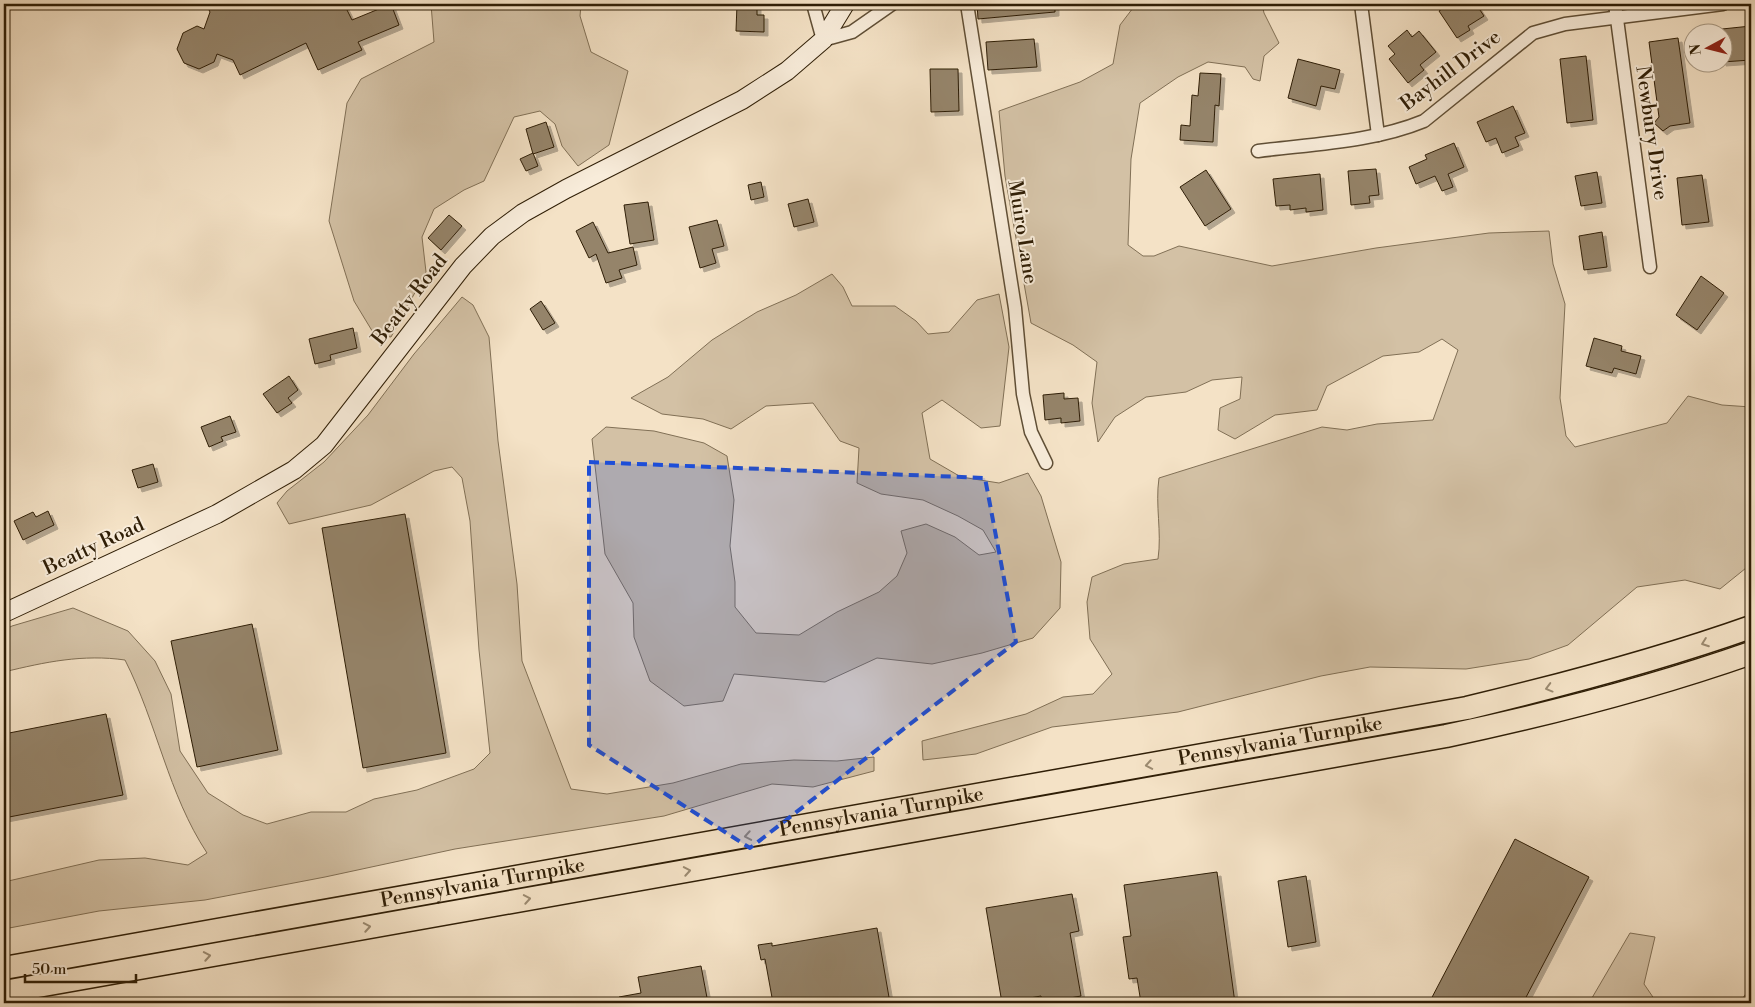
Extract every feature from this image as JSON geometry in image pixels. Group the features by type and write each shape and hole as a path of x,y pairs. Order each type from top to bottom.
{"highway":[{"name":"Pennsylvania Turnpike","path":"4,968 1467,708 1611,672 1694,648 1751,627"},
{"name":"Pennsylvania Turnpike","path":"4,992 1446,736 1575,707 1671,680 1751,653"}],"street":[{"path":"813,4 823,40 852,32 892,4"},
{"name":"Beatty Road","path":"4,613 217,514 294,470 324,445 463,266 492,236 523,213 566,189 742,100 787,72 823,40 845,4"},
{"name":"Muiro Lane","path":"967,4 1015,308 1023,394 1031,432 1046,464"},
{"path":"1362,4 1378,135"},
{"name":"Bayhill Drive","path":"1258,151 1378,135 1424,121 1533,33 1616,10 1722,4"},
{"name":"Newbury Drive","path":"1616,10 1650,267"}],"highlighted area":[{"path":"589,462 985,478 1016,642 750,848 589,745"}],"shaded area":[{"path":"431,4 581,4 580,16 591,52 628,71 609,145 578,166 562,146 555,124 540,111 514,117 484,181 464,190 434,209 422,237 426,272 391,337 374,334 354,301 329,221 347,103 361,79 434,42"},
{"path":"1136,4 1262,4 1264,13 1279,43 1264,56 1260,81 1253,79 1245,67 1208,62 1178,77 1140,103 1131,159 1128,245 1143,256 1154,256 1179,246 1272,266 1376,248 1489,233 1549,231 1553,264 1565,304 1560,398 1566,436 1575,447 1667,423 1688,396 1722,405 1751,407 1751,564 1720,589 1685,580 1637,587 1568,645 1529,659 1466,669 1370,667 1321,676 1178,712 1052,727 976,754 923,760 922,741 1026,714 1063,697 1093,694 1112,674 1090,639 1087,602 1092,577 1124,564 1158,559 1159,478 1322,427 1347,430 1377,424 1433,420 1458,350 1442,339 1419,352 1383,356 1327,386 1317,410 1275,415 1235,439 1218,430 1220,408 1240,399 1242,377 1212,380 1186,392 1146,397 1115,417 1098,442 1092,403 1097,362 1073,345 1031,323 1005,176 999,111 1080,82 1113,64 1120,25"},
{"path":"832,274 843,287 852,306 895,306 916,321 928,334 949,332 977,300 999,294 1009,347 1000,426 981,428 942,400 922,413 930,459 961,477 999,483 1028,473 1041,496 1061,562 1060,608 1033,638 982,653 932,664 877,658 825,682 734,674 723,701 684,706 650,681 634,637 633,603 605,554 592,439 606,427 654,431 704,443 727,456 734,500 730,546 735,582 735,607 756,633 799,635 837,612 879,592 897,576 907,553 901,531 926,524 955,537 979,555 996,552 983,530 958,516 923,500 881,494 857,483 859,448 840,441 813,403 766,406 731,429 703,419 662,414 631,398 668,377 712,340 757,312 796,295"},
{"path":"462,297 473,305 489,337 498,441 517,584 522,661 571,789 607,794 673,783 741,764 794,760 837,761 874,757 874,771 813,787 772,784 664,816 455,849 205,900 99,911 4,929 4,882 99,860 145,858 188,865 207,853 182,807 146,708 125,660 94,658 64,660 4,672 4,630 12,626 73,608 128,631 155,661 171,694 180,751 208,793 243,815 267,824 311,812 346,812 374,799 417,790 474,769 490,753 479,650 470,521 462,478 452,467 434,471 371,505 289,524 277,503 287,491 324,462 368,415 414,354"},
{"path":"1630,933 1655,937 1644,984 1657,1003 1589,1003"},
{"path":"1751,987 1751,1003 1739,1003"}],"building":[{"path":"206,4 344,4 352,20 391,4 399,25 358,42 362,50 318,70 306,43 240,75 233,60 217,54 214,62 199,69 184,63 177,49 183,33 197,26 204,29 210,12"},
{"path":"737,4 757,4 757,15 764,15 764,32 736,31"},
{"path":"977,4 1055,4 1055,12 978,19"},
{"path":"1450,4 1476,4 1484,16 1468,26 1470,30 1457,38 1439,11"},
{"path":"1751,26 1751,60 1732,61 1732,28"},
{"path":"1407,30 1412,37 1419,31 1436,52 1420,65 1424,70 1408,83 1389,59 1395,54 1388,46"},
{"path":"1678,38 1690,123 1670,126 1663,131 1654,123 1659,117 1649,42"},
{"path":"1034,39 1037,67 988,70 986,42"},
{"path":"1586,56 1593,120 1567,123 1560,59"},
{"path":"1298,59 1340,70 1335,89 1321,86 1316,106 1288,98"},
{"path":"930,69 958,69 959,111 931,112"},
{"path":"1200,73 1221,74 1219,106 1215,105 1213,142 1180,140 1181,125 1190,126 1192,95 1198,96"},
{"path":"1513,106 1525,133 1515,137 1519,146 1502,153 1496,138 1486,142 1477,122"},
{"path":"546,122 554,147 533,154 526,129"},
{"path":"1454,143 1464,167 1448,174 1453,187 1442,191 1435,176 1416,184 1409,167 1427,159 1425,155"},
{"path":"533,153 538,166 526,171 520,159"},
{"path":"1376,169 1379,195 1369,196 1370,203 1351,205 1348,171"},
{"path":"1206,170 1231,209 1205,226 1180,187"},
{"path":"1597,172 1602,203 1581,206 1575,176"},
{"path":"1320,174 1323,210 1306,212 1306,208 1290,210 1290,205 1276,206 1273,179"},
{"path":"1702,175 1709,222 1682,225 1677,178"},
{"path":"761,182 764,197 751,200 748,185"},
{"path":"808,199 814,222 794,227 788,204"},
{"path":"648,202 654,240 630,244 624,205"},
{"path":"449,215 462,226 441,250 428,238"},
{"path":"717,220 724,246 712,249 716,263 700,268 689,227"},
{"path":"593,222 608,253 633,247 637,265 619,270 622,278 606,283 596,254 589,258 576,231"},
{"path":"1602,232 1607,267 1584,270 1579,236"},
{"path":"1701,276 1724,293 1697,330 1676,315"},
{"path":"541,301 555,323 543,330 530,309"},
{"path":"353,328 357,348 330,355 331,360 315,364 309,339"},
{"path":"1594,338 1622,346 1621,351 1641,356 1636,374 1614,368 1612,373 1586,366"},
{"path":"289,376 298,390 288,398 292,403 277,413 263,394"},
{"path":"1064,393 1064,399 1078,398 1080,421 1061,423 1061,418 1045,420 1043,395"},
{"path":"230,416 236,432 221,437 223,441 209,447 201,427"},
{"path":"153,464 158,482 138,488 132,470"},
{"path":"48,511 54,525 23,540 14,521 33,512 36,517"},
{"path":"405,514 446,753 363,768 322,528"},
{"path":"252,624 278,750 197,767 171,641"},
{"path":"106,714 123,795 4,818 4,734"},
{"path":"1515,839 1589,877 1523,1003 1429,1003"},
{"path":"1217,872 1235,1003 1141,1003 1137,978 1129,979 1123,937 1131,936 1124,885"},
{"path":"1306,876 1316,942 1288,947 1278,881"},
{"path":"1072,894 1079,931 1070,933 1081,996 1042,1003 1041,996 1002,1003 986,908"},
{"path":"877,928 890,1003 773,1003 765,959 761,960 758,945 772,943 772,946"},
{"path":"701,966 708,1003 619,1003 619,997 641,993 638,977"}]}
